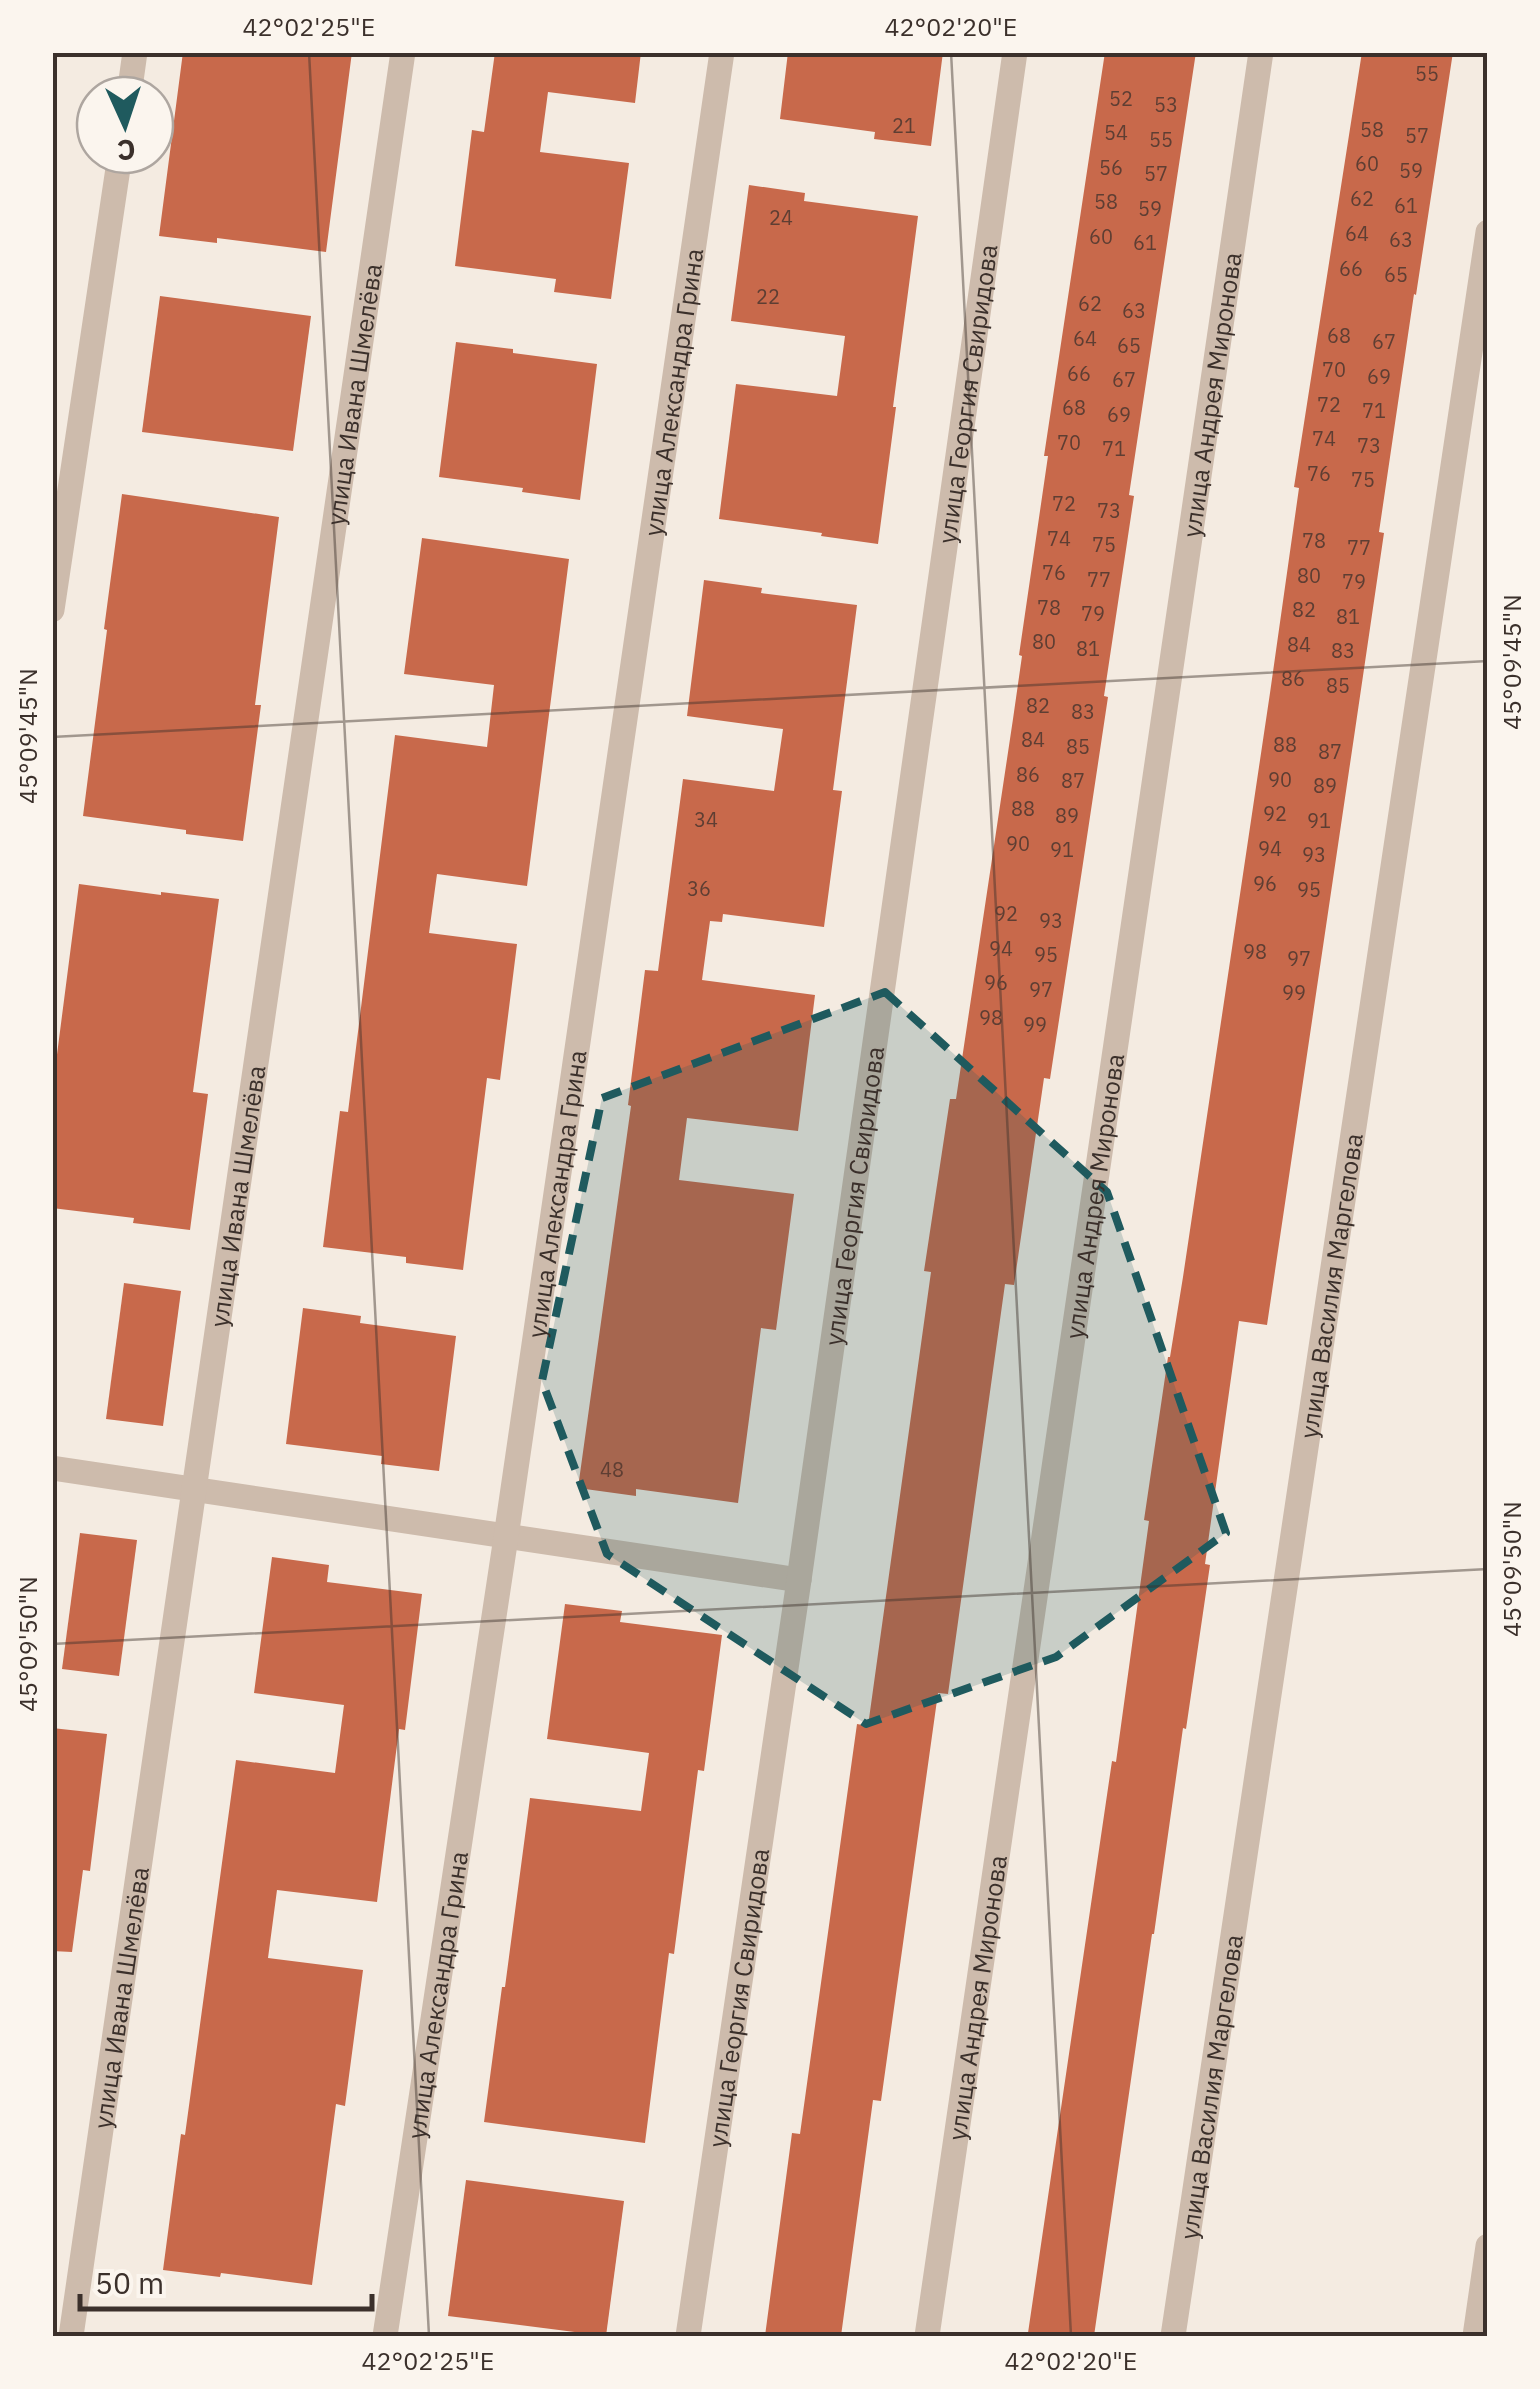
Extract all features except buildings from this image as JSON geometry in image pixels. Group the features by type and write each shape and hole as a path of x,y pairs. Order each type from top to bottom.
{"street":[{"name":"улица Ивана Шмелёва","path":"70,2336 403,52"},
{"name":"улица Александра Грина","path":"385,2336 506,1537 722,52"},
{"name":"улица Георгия Свиридова","path":"688,2336 800,1580 1015,52"},
{"name":"улица Андрея Миронова","path":"927,2336 1261,52"},
{"path":"52,610 117,175"},
{"name":"улица Василия Маргелова","path":"1173,2336 1488,232"},
{"path":"52,1468 800,1580"},
{"path":"1475,2336 1488,2246"}],"highlighted area":[{"path":"885,992 1107,1192 1226,1533 1056,1657 866,1724 607,1554 542,1381 602,1098"}]}
